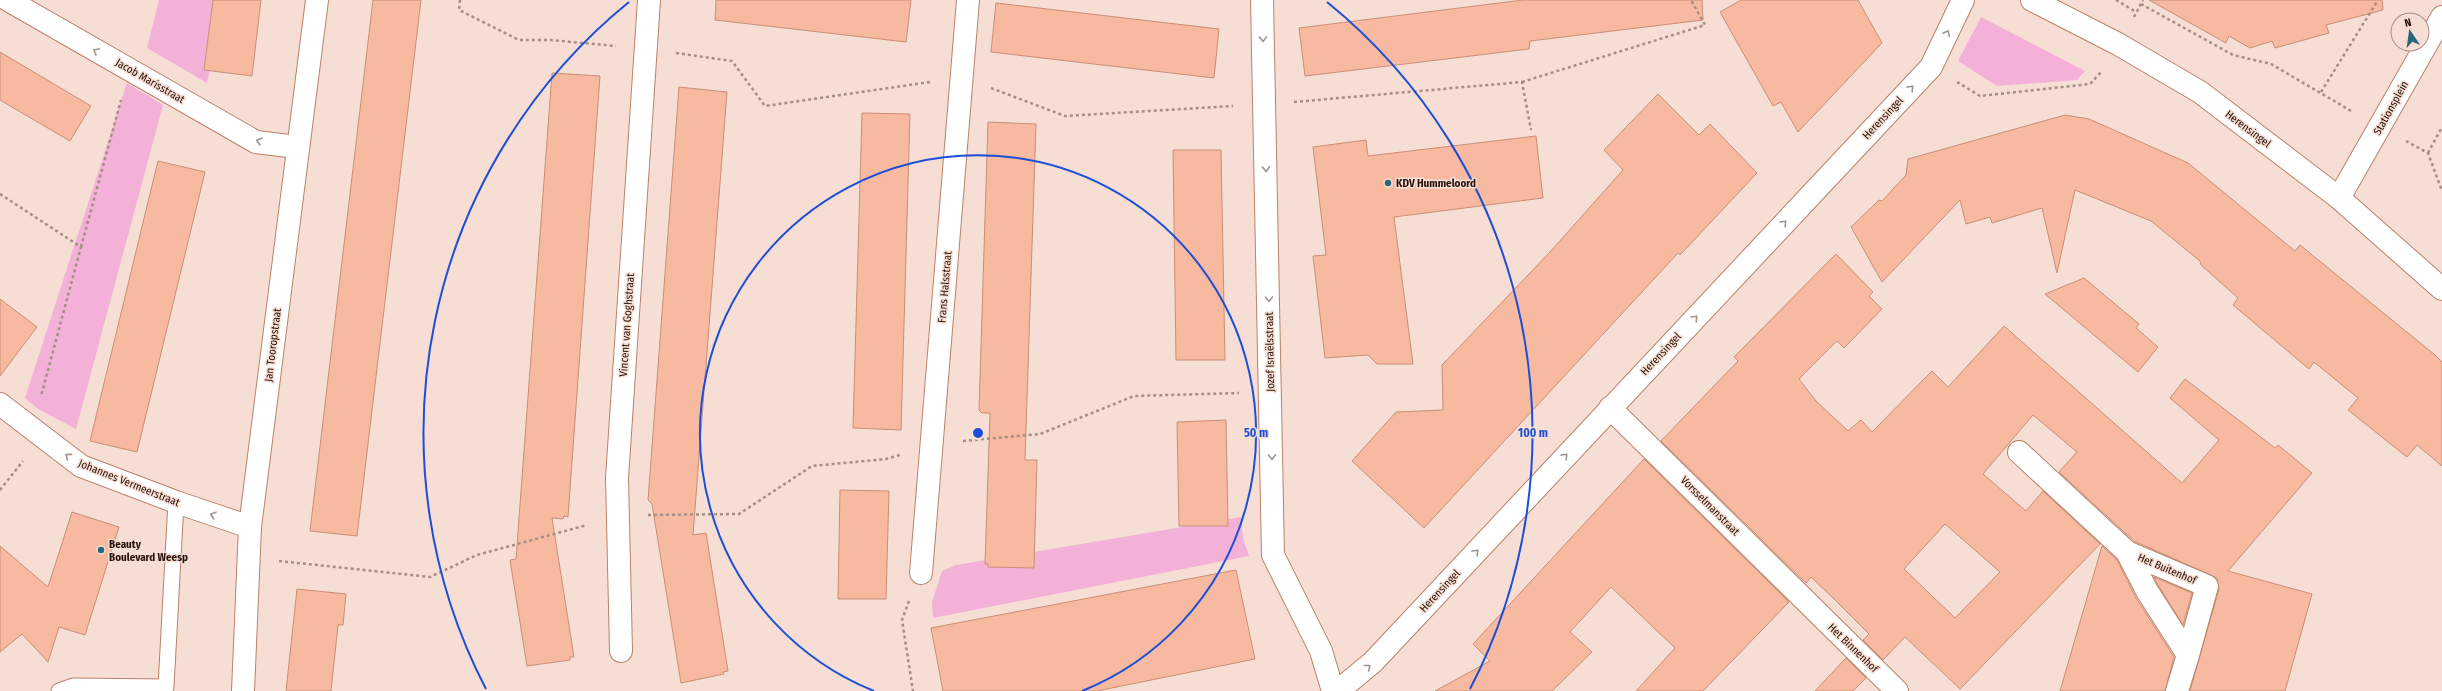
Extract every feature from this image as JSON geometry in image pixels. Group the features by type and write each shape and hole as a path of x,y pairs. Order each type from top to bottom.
{"street":[{"name":"Jacob Marisstraat","path":"8,0 256,142 297,147"},
{"name":"Jan Tooropstraat","path":"243,691 250,527 297,147 317,0"},
{"name":"Vincent van Goghstraat","path":"621,651 616,478 649,0"},
{"name":"Frans Halsstraat","path":"921,573 968,0"},
{"name":"Jozef Israëlsstraat","path":"1262,0 1273,555 1322,651 1333,691"},
{"name":"Herensingel","path":"1338,691 1373,662 1931,67 1963,0"},
{"name":"Herensingel","path":"2032,0 2118,44 2200,92 2339,198 2442,289"},
{"name":"Stationsplein","path":"2339,198 2442,17"},
{"name":"Johannes Vermeerstraat","path":"0,404 81,466 176,502 250,527"},
{"name":"Vorsselmanstraat","path":"1610,408 1809,605"},
{"name":"Het Buitenhof","path":"2019,452 2127,552 2207,586 2177,691"},
{"name":"Het Buitenhof","path":"2127,552 2147,591 2188,655"},
{"name":"Het Binnenhof","path":"1809,605 1898,691"}],"lane":[{"path":"59,691 73,686 166,687 176,502"}],"path":[{"path":"460,0 459,10 519,40 550,40 646,49 732,62 765,106 962,78 1065,116 1264,105 1522,82 1705,25 1691,0"},
{"path":"2116,0 2136,12"},
{"path":"1931,67 1980,96 2090,84 2104,69 2143,0"},
{"path":"2321,92 2378,0"},
{"path":"2141,4 2233,55 2270,64 2321,92 2380,128 2428,153 2442,191"},
{"path":"0,490 37,433 81,246 130,70"},
{"path":"1522,82 1531,130"},
{"path":"2428,153 2442,127"},
{"path":"0,194 81,246"},
{"path":"249,558 430,577 477,555 618,516 739,514 812,466 886,459 932,445 1040,434 1134,396 1270,392"},
{"path":"913,691 902,620 921,573"}],"shaded area":[{"path":"159,0 219,0 212,62 207,83 147,48"},
{"path":"1981,17 2085,71 2077,80 1997,86 1958,61"},
{"path":"127,83 163,105 76,429 38,409 25,398"},
{"path":"1241,517 1243,538 1249,556 933,618 932,602 942,571 956,565"}],"building":[{"path":"213,0 261,0 252,76 204,70"},
{"path":"373,0 421,0 357,536 310,531"},
{"path":"716,0 911,0 906,42 715,20"},
{"path":"1523,0 1702,0 1703,20 1530,41 1529,49 1305,76 1299,28"},
{"path":"1741,0 1858,0 1882,43 1798,132 1781,102 1773,106 1720,12"},
{"path":"2149,0 2382,0 2383,10 2326,25 2329,33 2275,48 2272,41 2250,48 2229,36 2226,43"},
{"path":"996,3 1219,29 1214,78 991,52"},
{"path":"0,52 91,106 70,141 0,100"},
{"path":"552,73 600,76 568,517 564,516 563,519 552,518 574,657 570,657 570,660 527,666 510,560 516,559"},
{"path":"679,87 727,92 693,535 706,533 728,671 723,672 724,674 681,683 652,504 648,500"},
{"path":"1658,94 1699,135 1710,124 1757,173 1680,255 1678,253 1424,528 1352,461 1396,412 1443,410 1442,365 1550,252 1623,170 1604,150"},
{"path":"862,113 910,114 901,430 853,428"},
{"path":"2065,115 2089,119 2188,163 2295,251 2300,245 2435,355 2442,362 2442,466 2417,445 2407,457 2348,410 2358,398 2314,362 2309,369 2233,305 2238,298 2201,265 2200,261 2151,221 2075,190 2057,273 2042,208 1992,223 1990,217 1966,224 1960,200 1882,282 1851,227 1879,200 1882,201 1906,175 1908,159"},
{"path":"988,122 1036,124 1025,460 1037,460 1034,568 988,567 988,564 985,564 990,413 982,413 979,410"},
{"path":"1536,136 1543,198 1394,217 1413,364 1377,364 1368,355 1325,358 1313,256 1326,255 1313,147 1366,140 1368,156"},
{"path":"1173,150 1221,150 1225,360 1176,360"},
{"path":"158,161 205,172 137,452 90,441"},
{"path":"1836,254 1873,292 1869,296 1882,309 1844,348 1837,341 1799,379 1816,401 1848,431 1861,420 1872,432 1932,371 1948,387 2004,326 2182,483 2219,440 2170,398 2185,379 2275,448 2278,445 2312,473 2228,571 2312,594 2285,691 2190,691 2219,589 2217,578 2134,541 2059,472 2077,452 2033,415 1983,474 2026,511 2043,491 2100,544 1960,689 1905,637 1883,660 1863,640 1869,634 1834,599 1811,577 1806,583 1661,441 1738,361 1734,357","holes":["1945,524 2000,572 1955,618 1904,569"]},
{"path":"2084,278 2139,324 2136,328 2158,347 2138,372 2045,294"},
{"path":"0,299 37,327 0,376"},
{"path":"1226,420 1228,526 1179,526 1177,422"},
{"path":"1644,459 1789,602 1703,691 1636,691 1675,648 1611,587 1570,632 1592,652 1552,691 1435,691 1490,661 1473,644"},
{"path":"840,490 889,491 886,599 838,599"},
{"path":"72,512 119,527 85,635 59,627 48,662 22,634 0,652 0,546 48,587"},
{"path":"2102,546 2117,560 2136,598 2174,657 2165,691 2060,691"},
{"path":"1236,570 1255,659 1097,691 943,691 931,628"},
{"path":"2154,577 2192,593 2183,625 2158,585"},
{"path":"297,589 346,594 343,625 338,625 331,691 286,691"},
{"path":"1846,658 1866,678 1853,691 1815,691"}],"place":[{"name":"KDV Hummeloord","path":"1388,183"},
{"name":"Beauty Boulevard Weesp","path":"101,550"}]}
